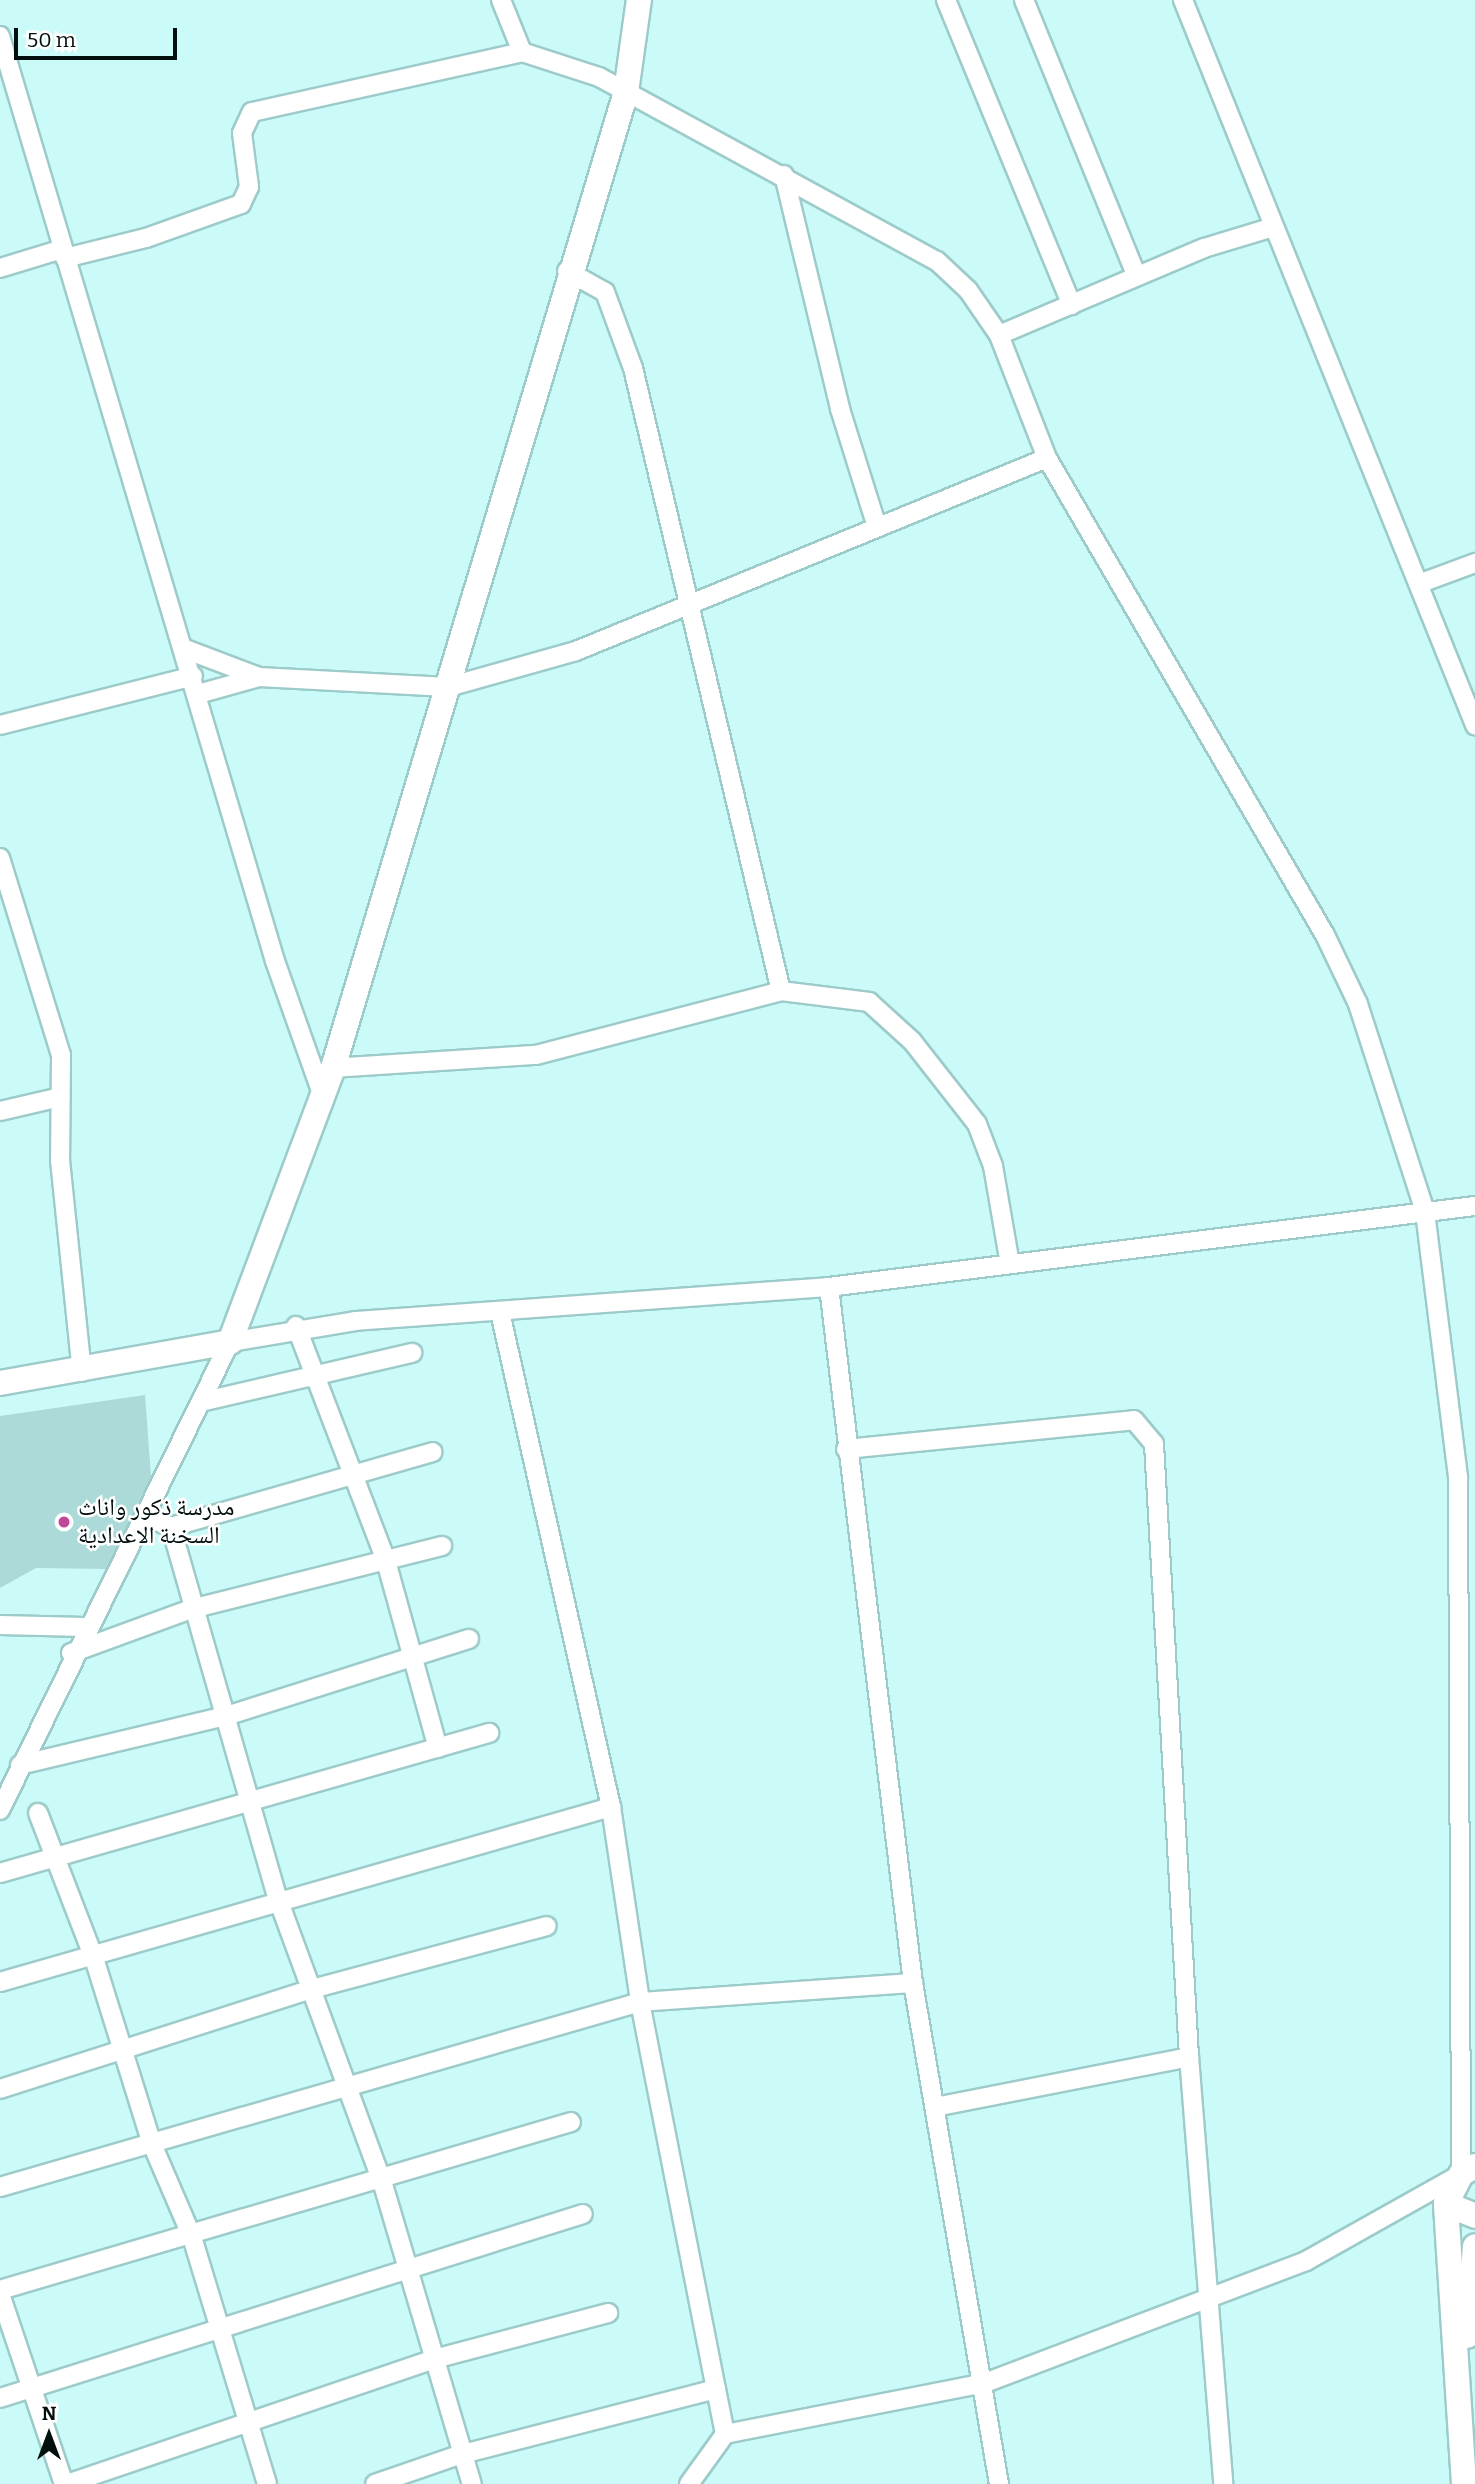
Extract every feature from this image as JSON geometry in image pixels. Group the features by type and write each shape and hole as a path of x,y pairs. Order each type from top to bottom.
{"street":[{"path":"500,0 522,52"},
{"path":"1,1804 71,1653 146,1516 230,1342 324,1098 448,687 567,271 626,92 639,0"},
{"path":"946,0 1073,305"},
{"path":"1024,0 1136,275"},
{"path":"1183,0 1475,725"},
{"path":"0,36 63,253 185,649 275,961 324,1098"},
{"path":"0,268 146,238 242,204 249,187 242,133 252,112 522,52 560,61 626,92 785,176 937,261 968,289 999,335 1047,458 1325,935 1376,1055 1425,1212 1467,1476 1466,1780 1470,2171 1446,2204 1461,2393 1464,2484"},
{"path":"785,176 841,409 876,524"},
{"path":"999,335 1073,305 1136,275 1273,227"},
{"path":"567,271 599,285 617,318 690,600 781,991"},
{"path":"185,649 259,677 448,687 576,651 690,600 1047,458"},
{"path":"1420,583 1475,563"},
{"path":"0,725 193,676"},
{"path":"198,694 259,677"},
{"path":"0,858 54,1025 82,1372"},
{"path":"333,1068 536,1055 781,991 869,1002 948,1083 977,1124 993,1166 1010,1264"},
{"path":"0,1111 60,1097"},
{"path":"0,1383 82,1372 296,1326 829,1287 1475,1206"},
{"path":"829,1287 846,1449 913,1983 985,2383 999,2484"},
{"path":"500,1312 611,1807 640,2002 725,2434"},
{"path":"296,1326 348,1473 386,1561 438,1748"},
{"path":"201,1402 412,1353"},
{"path":"846,1449 1105,1420 1134,1420 1149,1432 1189,2057 1223,2484"},
{"path":"146,1516 171,1527 348,1473 432,1452"},
{"path":"171,1527 191,1609 226,1716 278,1899 344,2091 382,2181 405,2268 438,2358 472,2484"},
{"path":"71,1653 191,1609 442,1546"},
{"path":"0,1625 85,1627"},
{"path":"20,1765 226,1716 469,1639"},
{"path":"0,1873 489,1733"},
{"path":"0,1982 94,1958 278,1899 611,1807"},
{"path":"38,1813 94,1958 152,2144 192,2237 267,2484"},
{"path":"0,2090 122,2053 308,1990 547,1926"},
{"path":"0,2187 344,2091 640,2002 913,1983"},
{"path":"935,2106 1189,2057"},
{"path":"570,2122 382,2181 0,2292 65,2484 438,2358 608,2313"},
{"path":"684,2483 725,2434 985,2383 1210,2302 1306,2261 1470,2171"},
{"path":"1446,2204 1475,2216"},
{"path":"0,2398 583,2214"},
{"path":"1461,2393 1475,2246"},
{"path":"375,2484 463,2454 716,2389"}],"building":[{"name":"مدرسة ذكور واناث السخنة الاعدادية","path":"145,1395 151,1476 106,1569 36,1568 0,1588 0,1416"}],"place":[{"name":"مدرسة ذكور واناث السخنة الاعدادية","path":"64,1522"}]}
